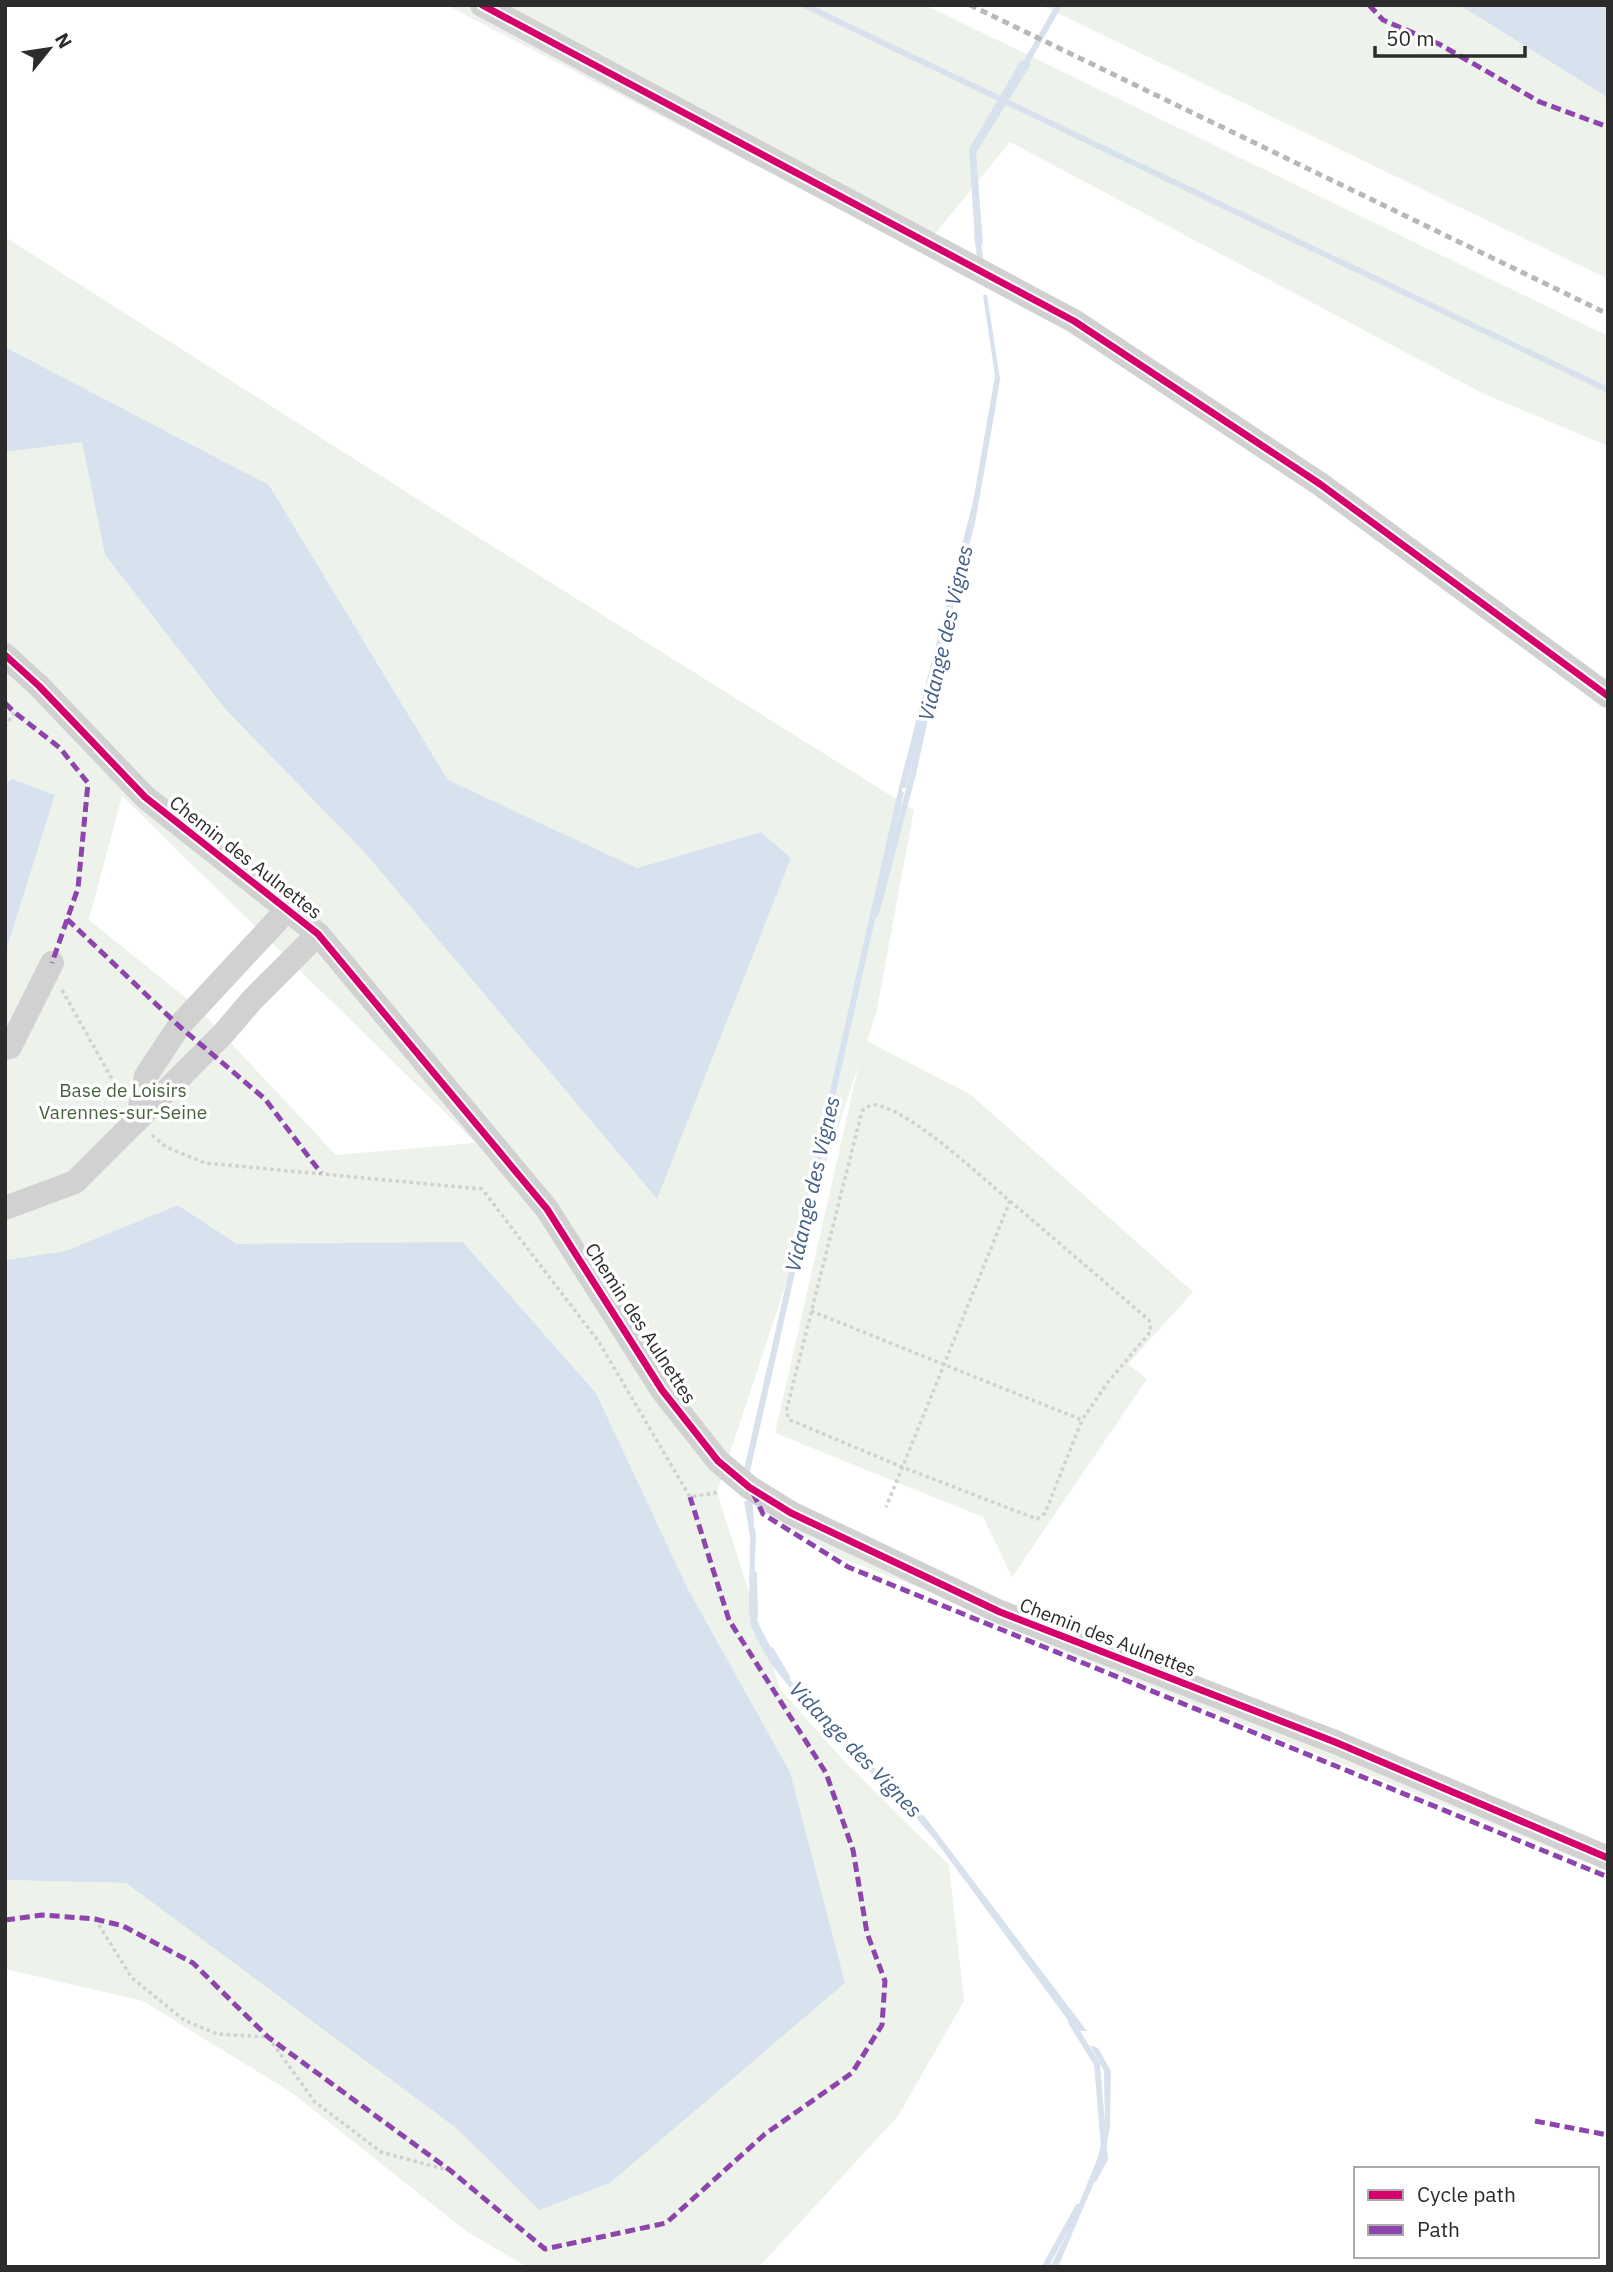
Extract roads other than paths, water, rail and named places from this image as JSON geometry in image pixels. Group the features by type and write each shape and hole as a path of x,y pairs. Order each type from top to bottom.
{"street":[{"path":"482,5 1074,321 1320,484 1608,696"},
{"name":"Chemin des Aulnettes","path":"5,655 39,686 145,797 318,934 547,1209 662,1390 718,1461 750,1487 791,1513 1000,1612 1335,1742 1608,1858"},
{"path":"137,1121 146,1076 179,1026 286,911"},
{"path":"5,1208 75,1182 318,934"},
{"path":"5,1048 10,1047 52,963"}],"water":[{"path":"1459,5 1608,5 1608,98"},
{"path":"1021,60 1031,64 976,153 983,245 975,241 969,149"},
{"path":"983,295 987,295 1000,379 975,523 906,788 902,788 904,792 748,1480 743,1474 899,787 973,502 995,376"},
{"path":"5,347 269,485 448,780 637,868 761,832 791,858 657,1199 365,853 226,710 105,555 82,442 5,452"},
{"path":"12,779 55,795 5,954 5,784"},
{"path":"178,1205 237,1244 463,1242 596,1393 688,1589 790,1772 845,1983 610,2183 539,2210 456,2128 126,1883 5,1880 5,1260 65,1251"},
{"path":"744,1501 748,1503 756,1533 754,1584 757,1621 783,1671 813,1708 925,1817 1087,2031 1076,2031 913,1814 811,1714 771,1664 751,1626 750,1536"},
{"path":"1090,2045 1098,2048 1111,2071 1110,2127 1093,2185 1058,2267 1050,2267 1066,2236 1098,2157 1105,2125 1104,2071"}],"waterway":[{"path":"804,5 1608,390"},
{"name":"Vidange des Vignes","path":"1023,68 1059,5"},
{"name":"Vidange des Vignes","path":"977,236 981,264"},
{"name":"Vidange des Vignes","path":"876,914 913,774 938,659"},
{"name":"Vidange des Vignes","path":"749,1494 751,1522"},
{"name":"Vidange des Vignes","path":"754,1574 755,1616"},
{"name":"Vidange des Vignes","path":"771,1650 787,1677"},
{"name":"Vidange des Vignes","path":"1071,2022 1097,2064 1105,2159 1094,2179"},
{"name":"Vidange des Vignes","path":"1045,2267 1078,2207"}],"railway":[{"path":"970,5 1608,314"}],"park label":[{"name":"Base de Loisirs Varennes-sur-Seine","path":"123,1101"}]}
